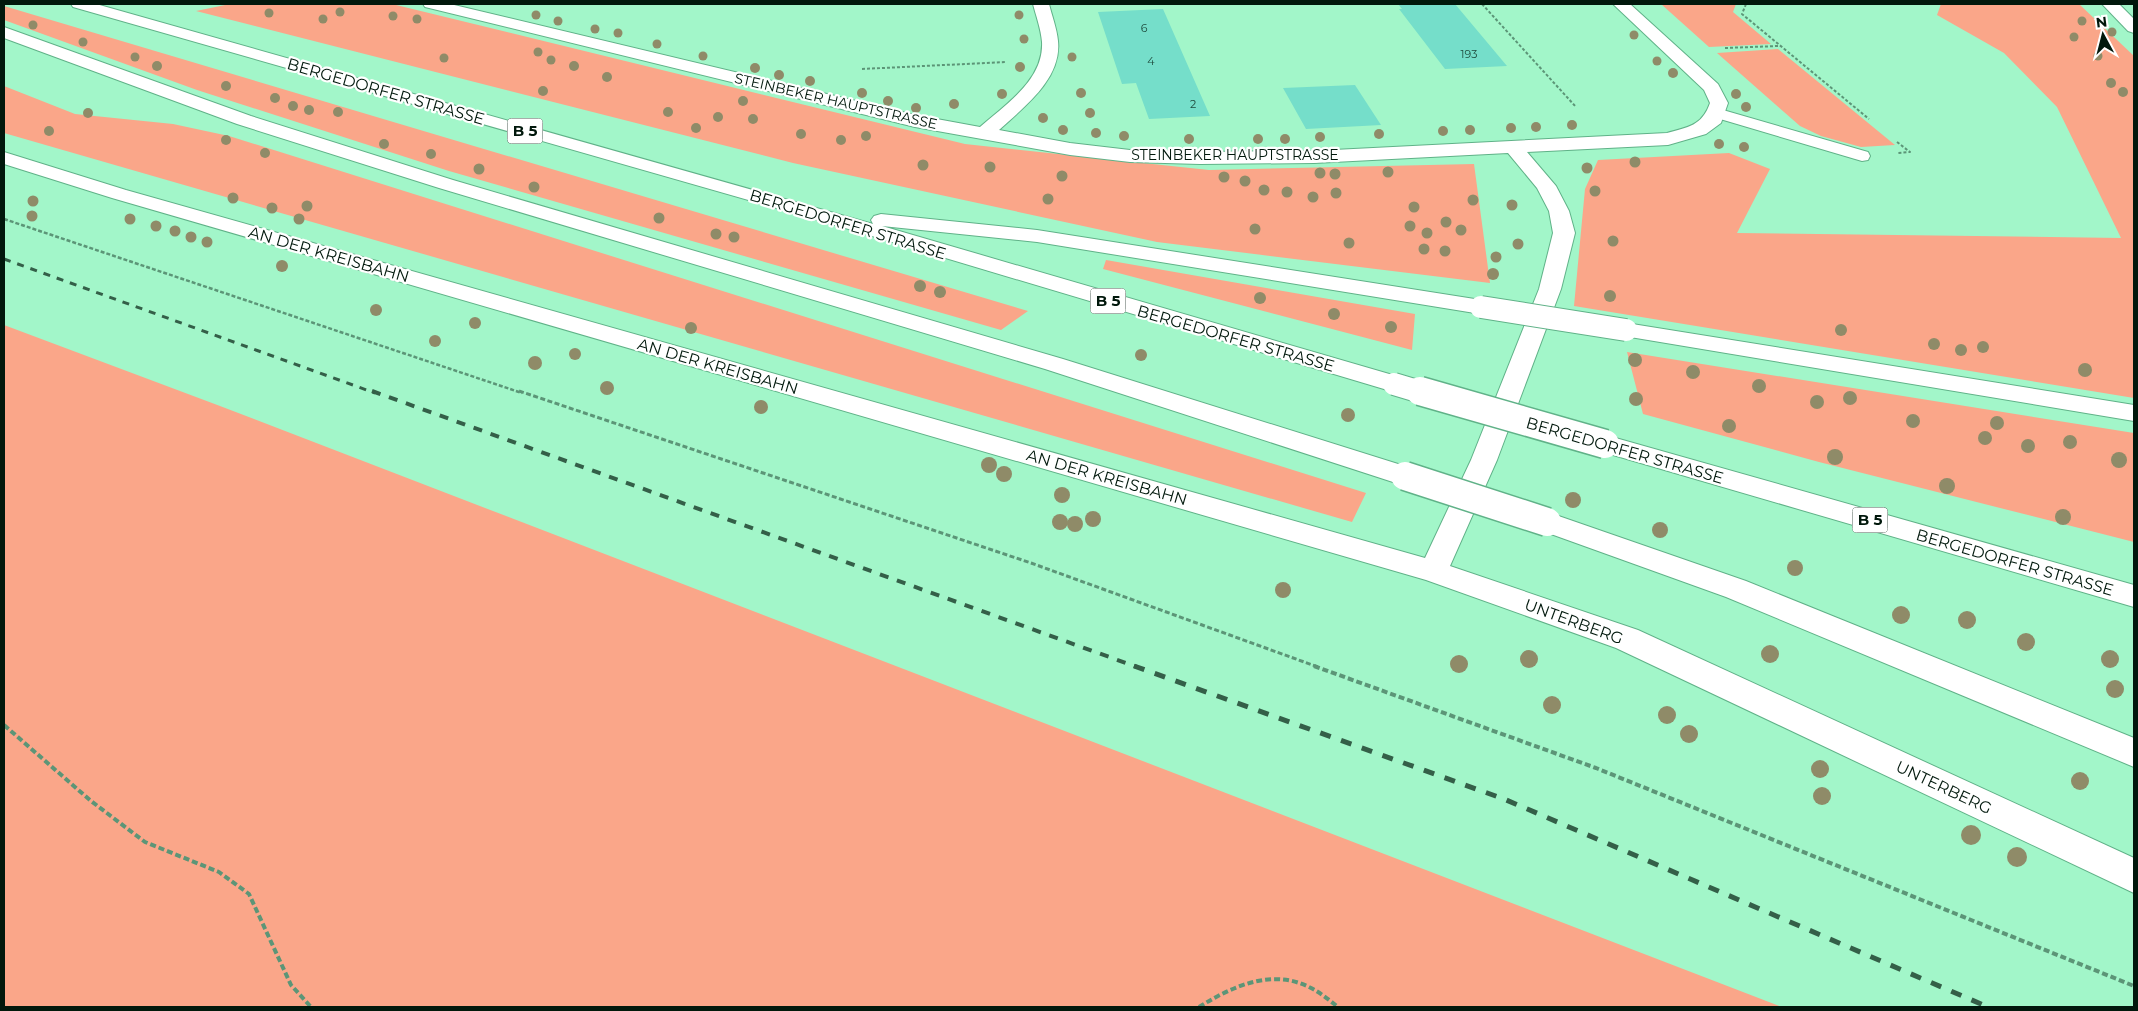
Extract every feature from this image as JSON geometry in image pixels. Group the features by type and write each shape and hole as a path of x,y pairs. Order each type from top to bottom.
{"main road":[{"name":"BERGEDORFER STRASSE","path":"79,4 822,215 1394,384 2134,596"},
{"name":"STEINBEKER HAUPTSTRASSE","path":"431,4 915,121 1070,149 1130,156 1200,158 1314,157 1668,139 1699,130 1714,119 1716,113"},
{"path":"985,133 1036,83 1044,68 1050,42 1041,4"},
{"path":"1621,4 1712,88 1719,103 1716,113"},
{"path":"2110,4 2134,28"},
{"path":"4,32 244,120 455,187 1054,364 1547,522 1736,589 2134,753"},
{"path":"1433,571 1488,451 1550,290 1564,232 1559,210 1546,186 1513,147"},
{"name":"AN DER KREISBAHN","path":"4,158 118,194 1433,571"},
{"path":"822,215 1037,236 1481,306 2134,413"},
{"name":"UNTERBERG","path":"1433,571 1627,639 2134,876"}],"lane":[{"path":"1716,113 1862,156"}],"path":[{"path":"1482,4 1609,142"},
{"path":"1725,48 1779,46"},
{"path":"860,70 1007,62"},
{"path":"4,219 1030,563 1596,768 2134,986"},
{"path":"4,725 91,801 145,842 219,872 249,894 291,985 312,1007"},
{"path":"1199,1007 1224,990 1264,978 1304,984 1338,1007"}],"shaded area":[{"path":"230,4 392,4 965,144 1209,170 1474,164 1490,283 1157,242 793,163 196,11"},
{"path":"1661,4 1736,4 1733,12 1771,44 1709,47"},
{"path":"1941,4 2079,4 2134,56 2134,398 1574,306 1585,189 1598,160 1729,153 1770,169 1737,233 2121,238 2057,107 2004,53 1937,15"},
{"path":"4,6 1028,311 1001,330 449,171 197,90 4,20"},
{"path":"1778,49 1895,145 1861,147 1821,136 1800,126 1717,53"},
{"path":"4,86 75,114 173,124 229,136 1366,493 1352,522 4,133"},
{"path":"1106,260 1415,314 1412,350 1103,269"},
{"path":"4,325 220,406 1782,1007 4,1007"},
{"path":"1627,352 2134,433 2134,542 1819,462 1643,414"}],"building":[{"path":"1398,4 1455,4 1507,66 1445,69 1399,9 1402,9"},
{"path":"1163,9 1210,116 1149,119 1136,83 1122,84 1098,12"},
{"path":"1355,85 1381,125 1306,129 1283,88"}],"railway":[{"path":"4,259 375,393"},
{"path":"372,391 1137,667"},
{"path":"1134,666 1504,799 1988,1007"}]}
